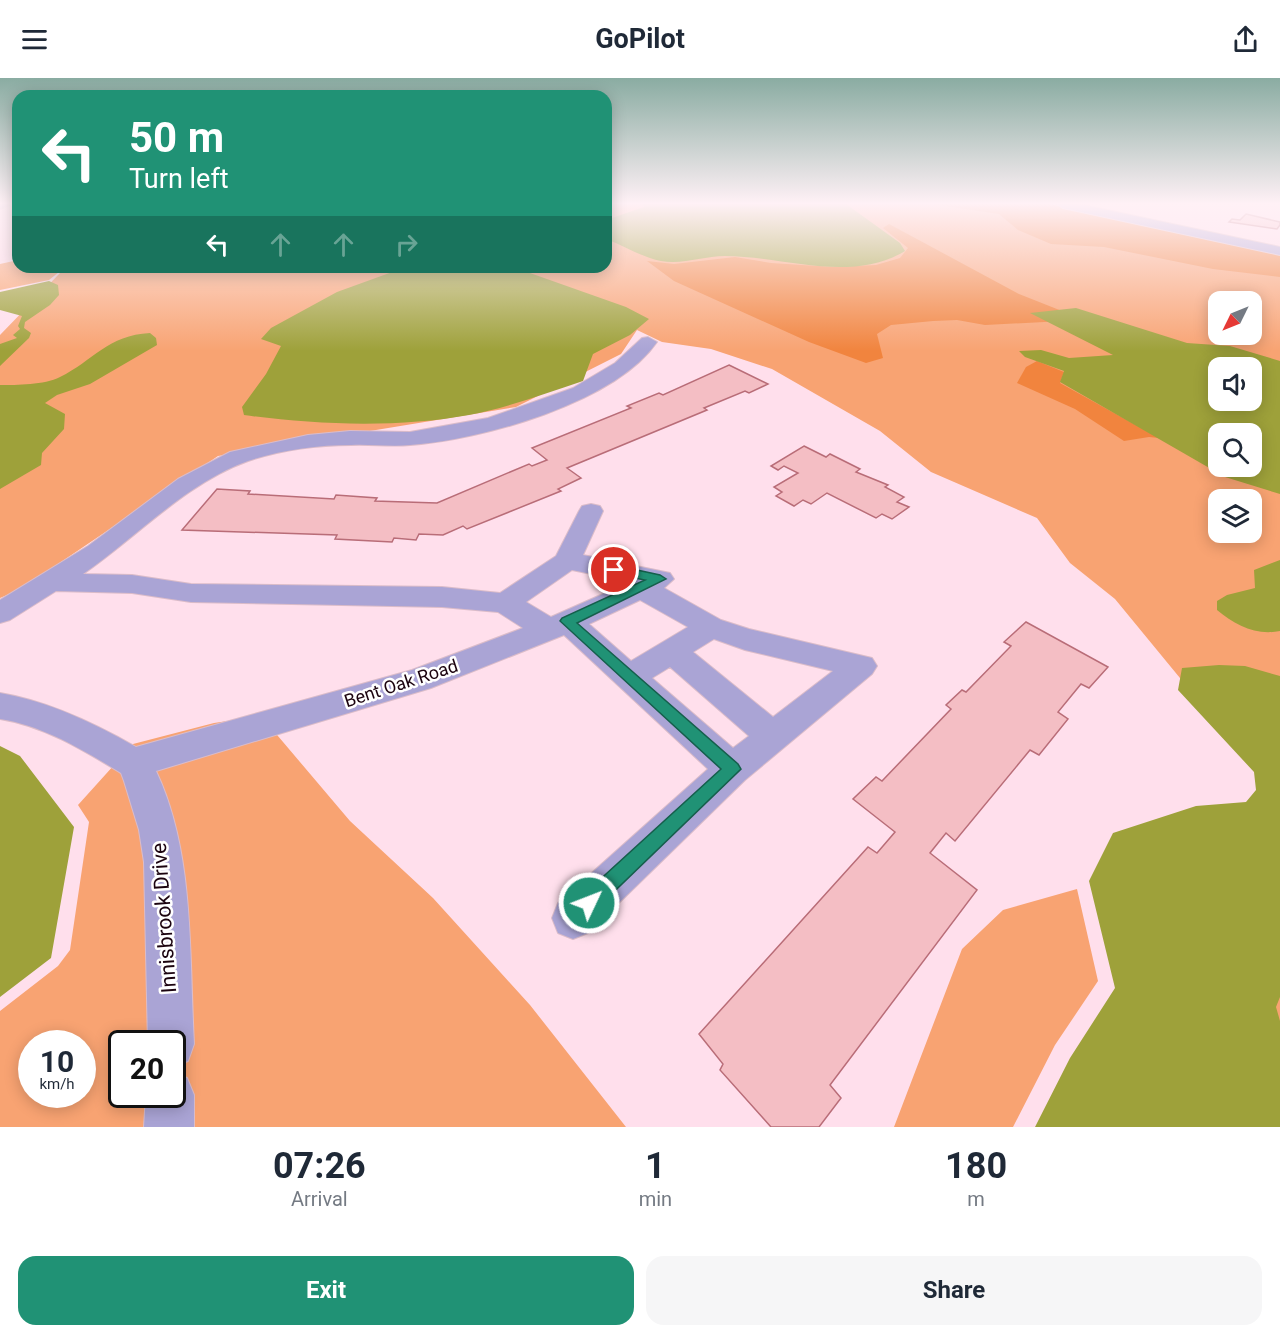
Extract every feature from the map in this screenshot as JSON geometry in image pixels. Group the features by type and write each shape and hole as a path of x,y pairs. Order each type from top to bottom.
{"street":[{"path":"0,613 112,542 179,487 204,472 269,448 348,438 417,438 488,424 531,411 601,380 622,367 648,342"},
{"path":"506,603 567,561 591,511"},
{"path":"567,561 650,584 711,627 745,639 861,666 732,769 573,918"},
{"path":"50,582 132,585 191,593 442,597 506,603 558,625 629,677 732,769"},
{"name":"Bent Oak Road","path":"133,763 420,680 558,625 650,584"},
{"path":"629,677 711,627"},
{"path":"671,651 773,736"},
{"path":"0,706 18,709 86,735 133,763"},
{"name":"Innisbrook Drive","path":"133,763 142,780 158,830 164,862 170,1030"},
{"path":"169,1127 170,1108"}],"shaded area":[{"path":"612,253 1266,253 1280,256 1280,1127 1200,1127 1277,796 1115,599 1070,563 1037,518 931,472 880,431 772,369 711,349 662,342 637,330 621,354 516,407 218,456 21,589 0,598 0,335 60,273 612,273"},
{"path":"638,253 901,253 884,261 862,266 839,267 747,257 709,257 669,262"},
{"path":"904,253 943,253 1019,294 1067,313 1063,321 985,325 957,320 891,325 877,334 883,358 866,363 809,342 674,281 647,261 674,264 735,257 771,263 833,267 876,265 900,258"},
{"path":"1133,253 1280,254 1280,277 1213,269"},
{"path":"12,261 12,273 58,273 49,280 0,290 0,264"},
{"path":"389,273 530,273 626,307 649,319 630,335 593,354 583,381 483,412 414,422 356,424 244,415 242,407 266,374 281,346 261,339 271,328 337,292"},
{"path":"49,281 58,285 59,295 50,305 25,322 24,328 31,333 29,338 0,366 0,344 17,338 13,335 20,329 18,326 22,316 0,310 0,292"},
{"path":"1076,308 1187,343 1230,346 1280,361 1280,494 1225,477 1262,477 1262,423 1208,423 1208,467 1060,382 1064,371 1025,357 1019,351 1041,350 1069,358 1113,355 1030,313"},
{"path":"150,333 156,338 157,345 90,384 57,395 45,403 65,414 64,429 42,453 41,465 0,489 0,385 54,380 123,338"},
{"path":"1037,361 1064,372 1060,383 1159,438 1149,437 1124,441 1075,409 1017,383 1026,367"},
{"path":"1280,560 1280,631 1254,631 1217,610 1217,601 1227,595 1255,588 1254,570"},
{"path":"1219,665 1245,666 1280,676 1280,997 1276,1007 1280,1021 1280,1127 1035,1127 1070,1058 1115,988 1089,881 1113,833 1196,806 1246,802 1256,790 1254,772 1178,690 1182,668"},
{"path":"261,716 350,821 433,898 530,1005 626,1127 0,1127 0,1011 58,966 70,950 89,822 78,805 133,744 214,723"},
{"path":"0,746 20,756 74,827 51,958 0,997"},
{"path":"1077,889 1098,981 1055,1045 1013,1127 894,1127 962,949 1003,910"}],"building":[{"path":"729,365 768,384 704,408 707,410 567,468 581,478 558,489 561,491 467,529 463,526 443,535 419,534 416,540 394,538 392,542 335,539 337,535 182,530 217,489 250,491 248,494 334,499 336,495 377,498 375,501 437,503 529,464 532,466 547,460 532,448 631,408 627,406 659,393 663,395"},
{"path":"804,446 826,457 830,454 860,469 856,472 888,485 885,487 904,497 897,502 909,507 892,519 882,514 876,518 827,493 811,504 803,500 794,506 776,496 782,492 774,487 798,473 784,466 778,470 771,466"},
{"path":"1026,622 1108,667 1089,688 1081,684 1058,712 1068,719 1039,755 1030,750 955,841 946,833 930,853 977,890 830,1085 841,1098 819,1127 771,1127 720,1070 723,1064 699,1034 868,847 877,853 895,832 853,799 876,777 882,781 951,709 946,705 962,690 966,692 1011,646 1004,642"}],"route":[{"path":"589,903 732,769 567,621 660,579 614,570"}]}
